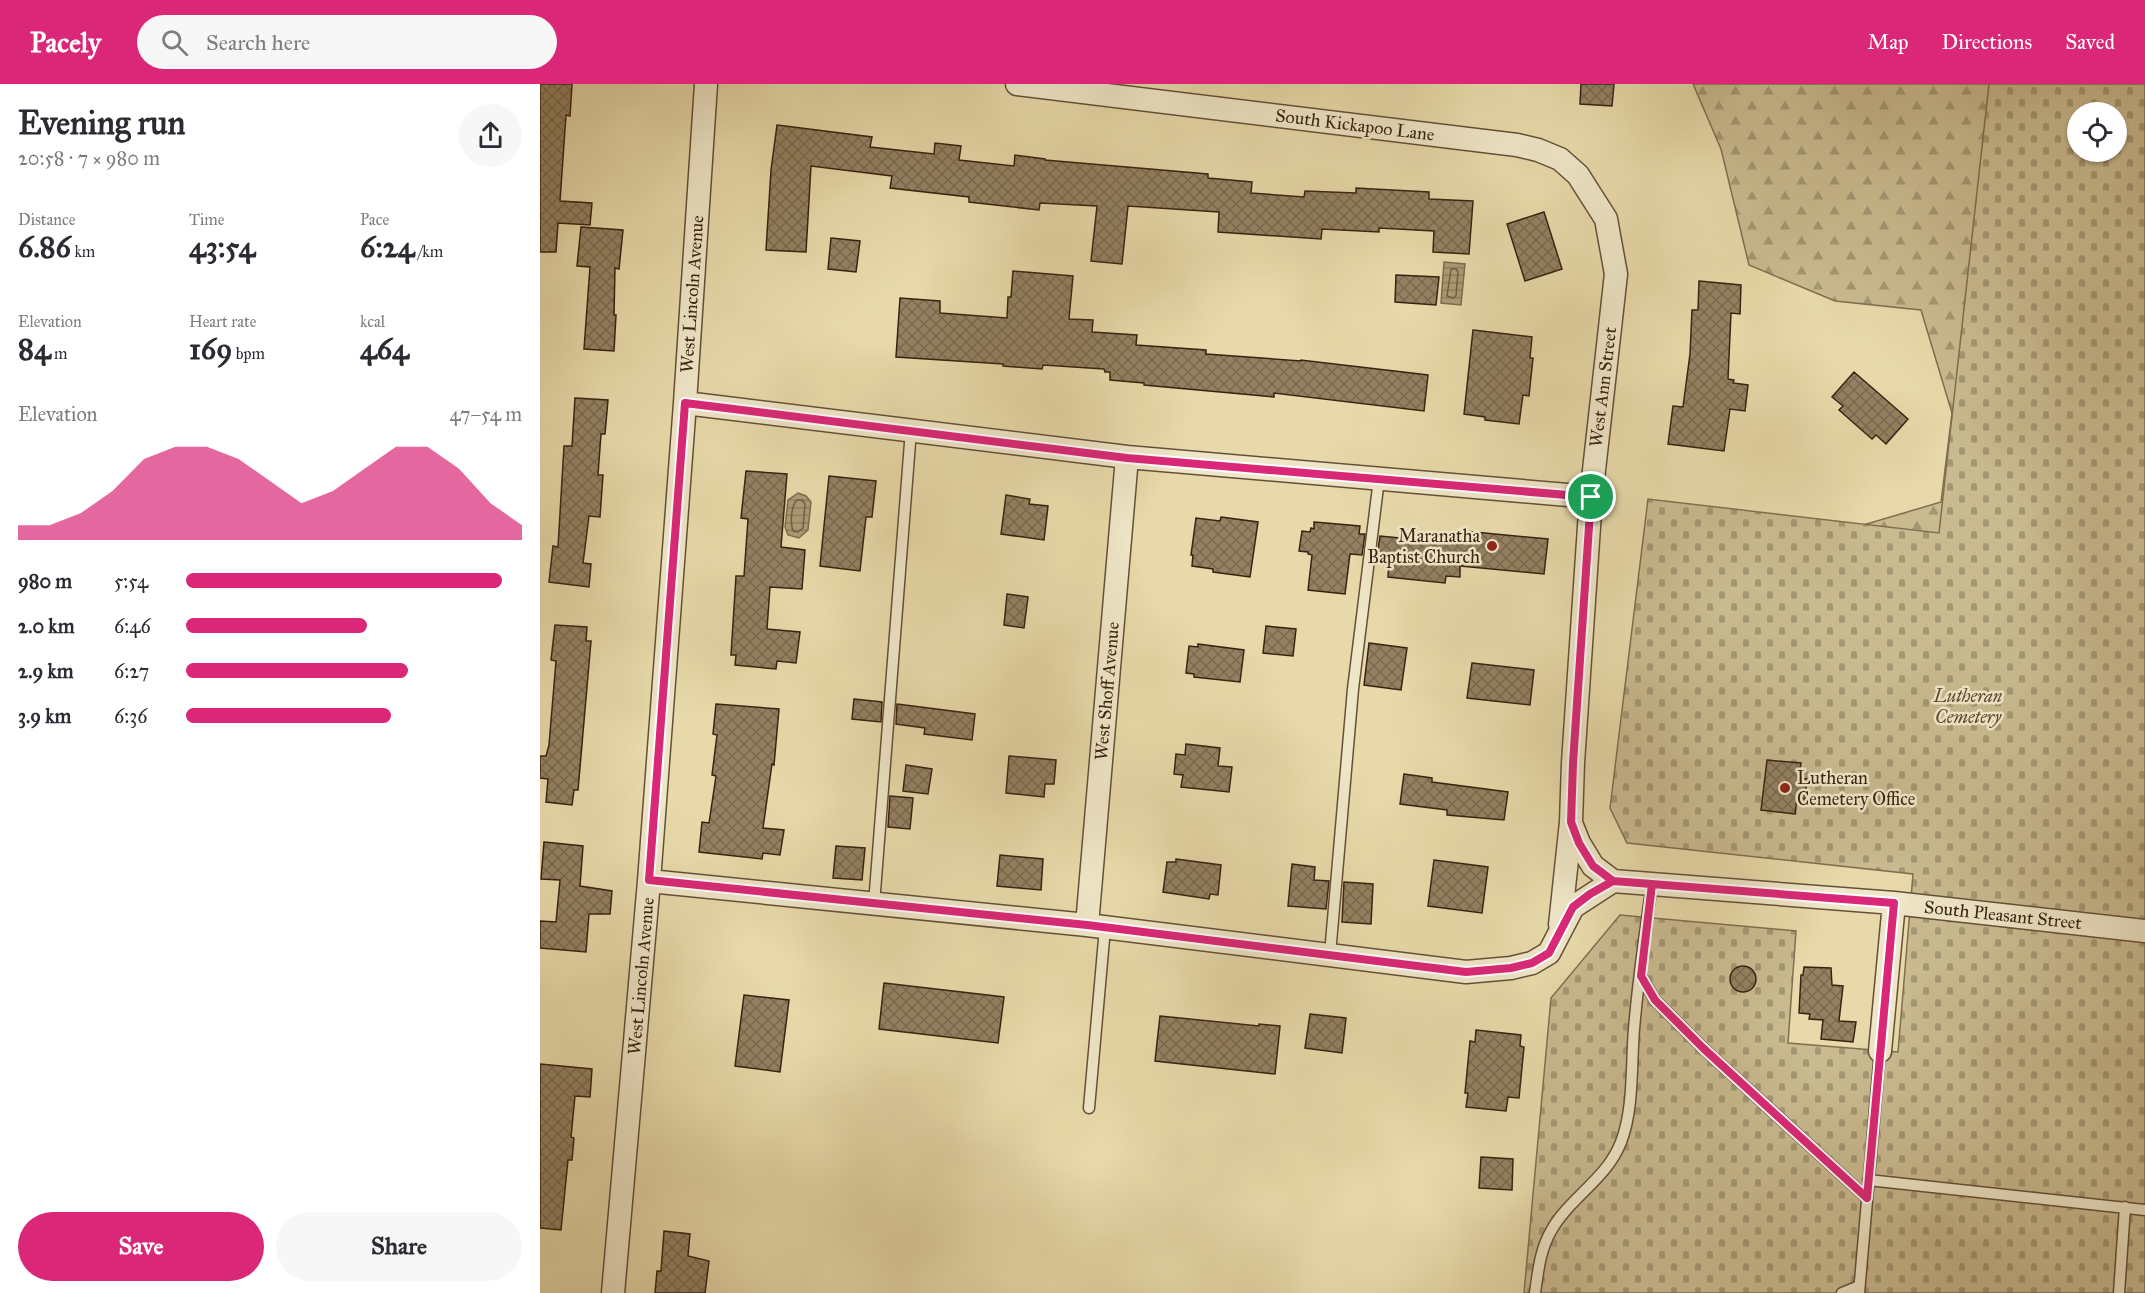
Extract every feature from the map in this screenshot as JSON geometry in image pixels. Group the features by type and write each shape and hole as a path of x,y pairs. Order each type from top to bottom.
{"street":[{"name":"West Lincoln Avenue","path":"613,1293 649,880 685,403 706,84"},
{"name":"South Kickapoo Lane","path":"1017,84 1517,145 1538,150 1560,159 1578,175 1606,219 1616,274"},
{"name":"West Ann Street","path":"1559,930 1571,822 1591,497 1616,274"},
{"path":"685,403 1127,458 1591,497"},
{"name":"West Shoff Avenue","path":"1096,927 1127,458"},
{"path":"649,880 1096,927 1466,972 1532,963 1549,953 1573,907 1613,881 1593,866 1579,843 1571,822"},
{"name":"South Pleasant Street","path":"1613,881 1894,903 2145,931"},
{"path":"1880,1051 1894,903"}],"lane":[{"path":"874,904 911,430"},
{"path":"1330,954 1353,689 1379,479"},
{"path":"1535,1293 1542,1251 1550,1232 1562,1215 1600,1175 1621,1142 1630,1093 1634,1027 1652,884"},
{"path":"1089,1108 1096,927"},
{"path":"1641,976 1655,1000 1703,1048 1867,1198"},
{"path":"1842,1293 1859,1290 1880,1051"},
{"path":"1868,1180 2145,1210"},
{"path":"2119,1293 2125,1207"}],"green space":[{"path":"1693,84 2056,84 2067,146 2067,162 2070,162 2145,589 1843,531 1941,502 1952,413 1921,310 1835,301 1749,265 1721,149"},
{"name":"Lutheran Cemetery","path":"1989,84 2145,84 2145,1293 1524,1293 1551,998 1620,915 1796,931 1788,1043 1898,1052 1913,874 1627,843 1610,808 1648,499 1939,533"}],"water":[{"path":"1444,262 1465,264 1461,305 1441,303"},
{"path":"798,493 806,496 811,502 808,530 799,538 788,535 785,527 788,500"}],"building":[{"path":"540,84 572,84 570,116 566,115 560,201 592,203 590,225 558,223 556,252 540,252"},
{"path":"1581,84 1614,84 1612,106 1580,104"},
{"path":"777,125 872,137 870,147 934,154 935,143 961,146 959,160 1014,166 1015,155 1045,160 1208,174 1208,178 1252,182 1251,193 1304,197 1305,191 1356,193 1356,188 1429,192 1429,199 1473,201 1469,254 1433,252 1434,231 1379,228 1379,232 1322,229 1321,239 1218,232 1219,212 1128,206 1122,264 1091,261 1097,206 1040,203 1039,210 969,202 969,197 890,188 892,176 811,166 806,252 766,250 771,170"},
{"path":"1544,212 1562,269 1525,281 1507,224"},
{"path":"581,227 623,230 619,269 615,268 614,351 584,349 590,267 577,266"},
{"path":"831,238 860,241 856,272 828,269"},
{"path":"1013,271 1073,276 1069,319 1093,320 1092,332 1137,335 1136,345 1206,350 1206,354 1301,360 1428,375 1424,411 1274,393 1274,397 1144,385 1144,383 1110,380 1110,372 1105,372 1104,369 1043,365 1042,369 896,357 900,298 940,301 940,313 1007,318"},
{"path":"1396,275 1439,277 1436,305 1395,302"},
{"path":"1699,281 1741,285 1740,314 1731,313 1728,379 1734,380 1733,383 1748,385 1745,411 1730,409 1724,451 1668,444 1673,406 1683,407 1690,354 1692,310 1698,310"},
{"path":"1473,330 1532,337 1530,358 1533,358 1529,396 1523,395 1519,424 1485,420 1485,417 1464,414"},
{"path":"1854,372 1908,419 1886,444 1876,435 1872,439 1839,410 1843,406 1832,397"},
{"path":"575,398 608,400 605,434 601,434 598,475 603,475 600,517 589,516 583,563 591,564 589,587 549,582 553,546 558,547 564,446 572,446"},
{"path":"746,471 787,474 781,547 805,550 802,589 770,587 767,629 800,632 796,663 777,661 776,669 735,665 736,655 731,655 736,576 744,576 748,519 741,518"},
{"path":"829,476 876,481 872,517 866,517 860,571 820,566"},
{"path":"1006,495 1030,499 1029,504 1048,506 1044,540 1001,534"},
{"path":"1221,517 1258,522 1250,577 1213,572 1213,569 1192,566 1193,555 1191,555 1196,518 1220,521"},
{"path":"1314,522 1360,526 1359,534 1365,534 1362,555 1350,554 1345,594 1308,590 1312,555 1299,551 1302,531 1310,532 1311,528 1314,529"},
{"path":"1464,531 1548,539 1544,574 1460,566 1460,577 1446,576 1445,583 1388,577 1389,558 1377,557 1380,536 1463,544"},
{"path":"1007,594 1028,597 1024,628 1004,625"},
{"path":"555,625 587,627 586,641 591,641 578,790 574,790 572,805 546,802 548,779 540,778 540,756 546,756 549,745 556,661 551,660"},
{"path":"1266,626 1296,629 1293,656 1263,653"},
{"path":"1369,643 1407,648 1401,690 1364,685"},
{"path":"1198,644 1244,650 1240,682 1194,677 1194,674 1186,673 1189,646 1198,647"},
{"path":"1472,663 1534,670 1530,705 1467,698"},
{"path":"854,699 882,702 881,722 852,719"},
{"path":"716,704 779,709 774,765 772,764 763,828 784,830 780,855 763,853 762,859 699,852 702,822 709,823 716,776 712,775 717,735 713,734"},
{"path":"897,704 975,714 972,740 924,734 925,728 896,724"},
{"path":"1186,744 1220,748 1218,766 1232,767 1229,792 1181,787 1183,775 1174,774 1176,754 1185,755"},
{"path":"1009,756 1056,760 1054,784 1045,784 1044,797 1006,793"},
{"name":"Lutheran Cemetery Office","path":"1767,760 1801,763 1799,778 1807,779 1805,799 1797,798 1795,814 1761,810"},
{"path":"906,765 932,769 928,794 903,791"},
{"path":"1404,774 1432,778 1432,782 1508,792 1504,820 1447,815 1447,810 1400,804"},
{"path":"890,796 913,798 910,829 888,827"},
{"path":"544,842 583,846 580,886 612,891 610,914 589,914 586,952 540,948 540,921 556,922 560,880 541,879"},
{"path":"836,846 865,848 862,880 833,878"},
{"path":"1000,855 1043,859 1041,890 997,886"},
{"path":"1176,859 1221,865 1218,895 1210,894 1209,899 1163,892 1167,862 1176,862"},
{"path":"1434,860 1488,867 1482,913 1428,906"},
{"path":"1292,864 1315,867 1314,880 1329,881 1326,909 1288,906"},
{"path":"1344,882 1373,884 1371,924 1342,922"},
{"path":"1743,966 1752,970 1756,979 1752,988 1743,992 1734,988 1730,979 1734,970"},
{"path":"1804,967 1831,968 1832,985 1843,986 1839,1021 1856,1022 1853,1042 1821,1039 1823,1020 1809,1019 1810,1014 1799,1013 1801,975 1803,975"},
{"path":"884,983 1004,997 998,1043 879,1029"},
{"path":"744,995 789,1000 780,1072 735,1066"},
{"path":"1310,1014 1346,1018 1342,1053 1305,1048"},
{"path":"1160,1016 1280,1026 1275,1074 1155,1061"},
{"path":"1476,1030 1521,1035 1520,1046 1524,1047 1519,1098 1508,1097 1506,1111 1466,1107 1468,1093 1465,1093 1470,1041 1475,1042"},
{"path":"540,1064 592,1069 590,1097 575,1096 571,1137 574,1138 572,1160 568,1160 561,1230 540,1228"},
{"path":"1481,1157 1513,1159 1512,1190 1479,1188"},
{"path":"664,1231 690,1234 688,1256 709,1261 705,1293 655,1293 657,1271 661,1271"}],"place":[{"name":"Maranatha Baptist Church","path":"1492,546"},
{"name":"Lutheran Cemetery Office","path":"1785,788"}],"route":[{"path":"1591,497 1127,458 685,403 649,880 1087,925 1466,972 1511,968 1532,963 1549,953 1573,907 1590,894 1613,881 1652,884 1647,917 1641,976 1655,1000 1703,1048 1867,1198 1894,903 1613,881 1593,866 1579,843 1571,822 1573,763 1591,497"}]}
